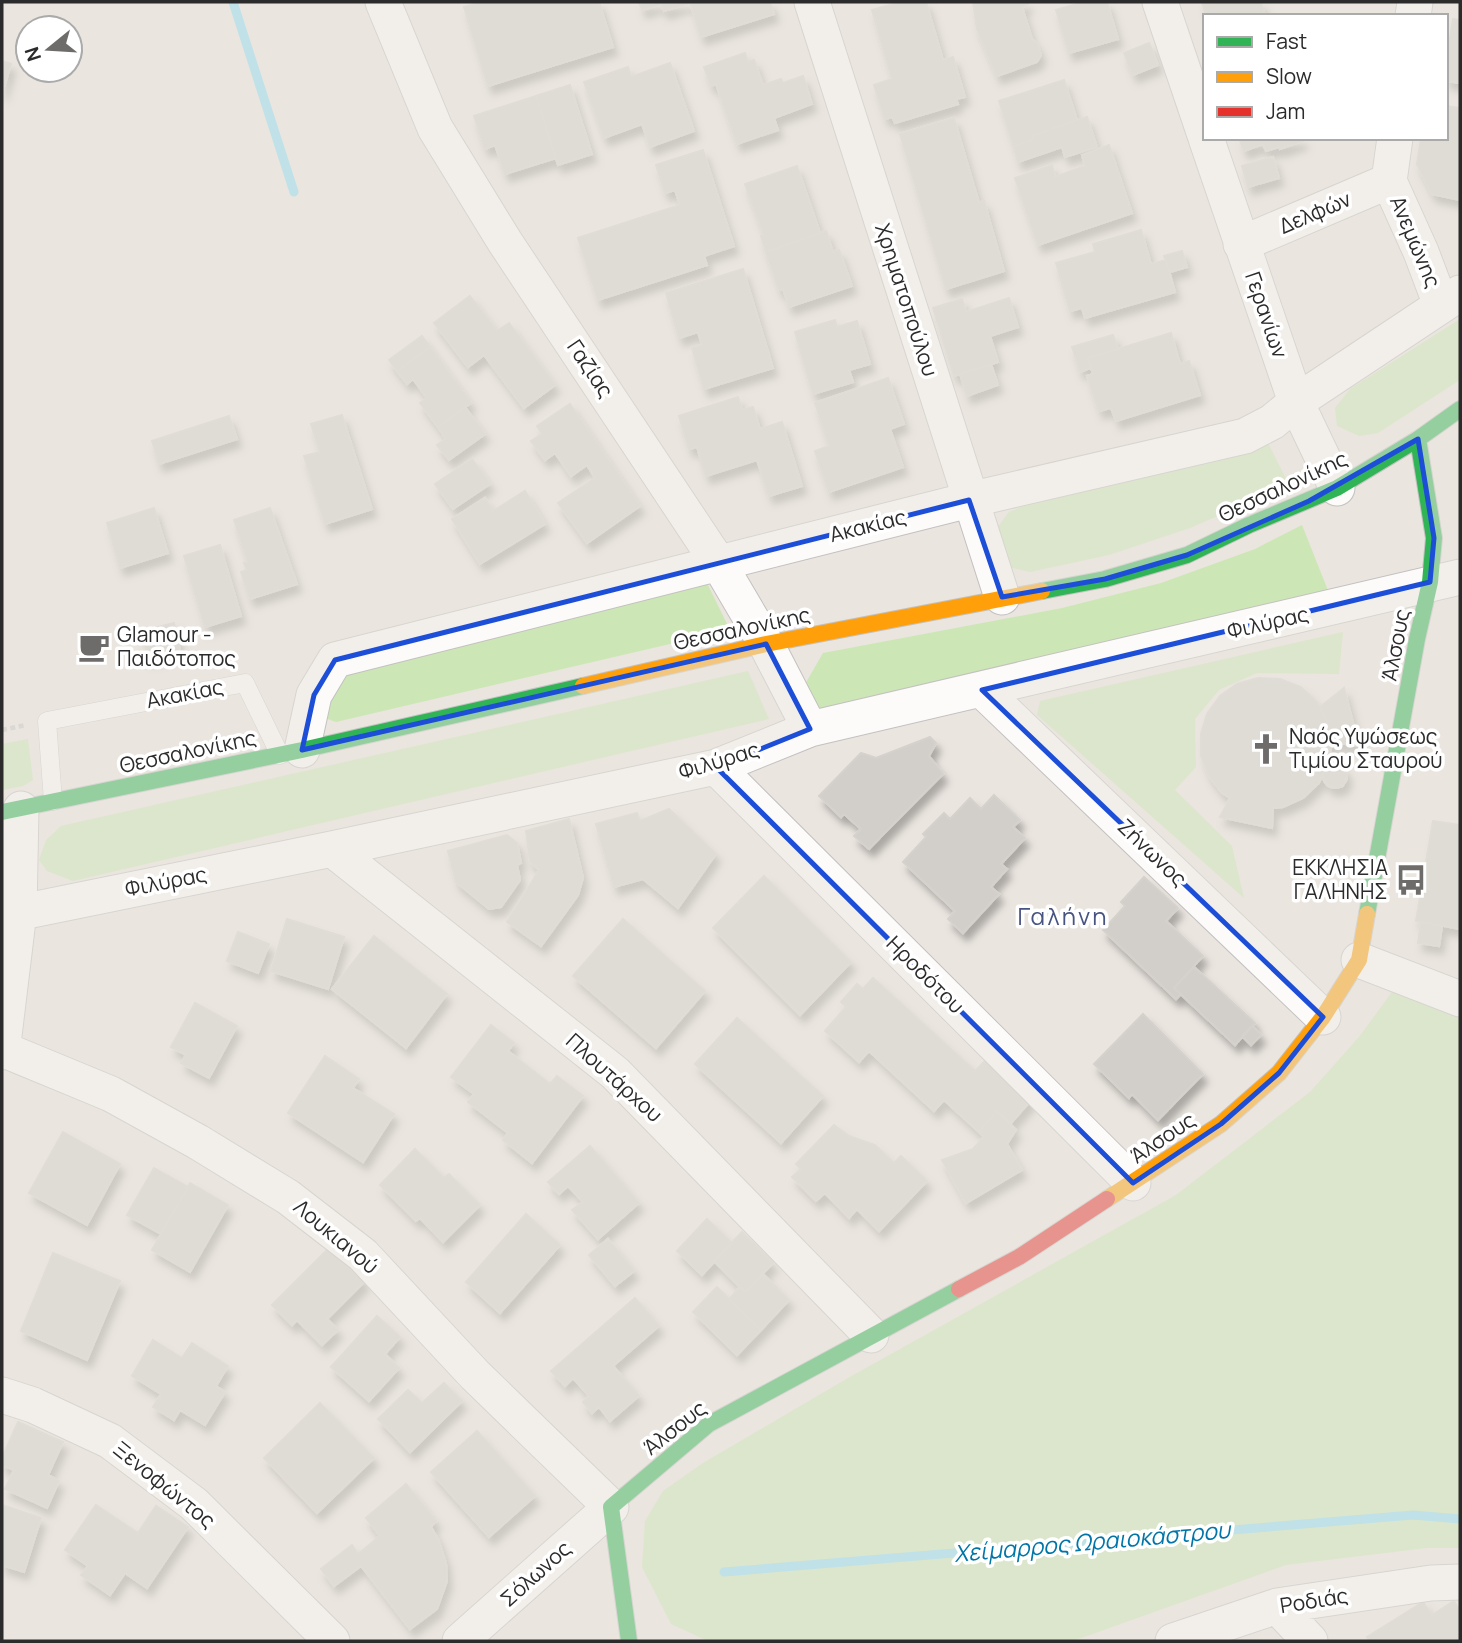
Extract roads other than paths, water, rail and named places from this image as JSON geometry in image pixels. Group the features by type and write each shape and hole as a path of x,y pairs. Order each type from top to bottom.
{"street":[{"name":"Γαζίας","path":"383,2 435,128 505,242 719,564 766,644 810,729"},
{"name":"Χρηματοπούλου","path":"811,2 1002,597"},
{"name":"Γερανίων","path":"1160,2 1203,131"},
{"name":"Γερανίων","path":"1206,140 1296,402 1337,488"},
{"name":"Ανεμώνης","path":"1395,140 1389,181 1421,253 1451,299"},
{"name":"Δελφών","path":"1241,244 1389,181"},
{"name":"Ακακίας","path":"291,752 314,695 335,660 969,500 1245,436 1272,422 1296,402 1451,299"},
{"name":"Θεσσαλονίκης","path":"25,807 291,752 766,644 1105,579 1187,555 1248,525 1337,488 1460,410"},
{"name":"Άλσους","path":"611,1507 709,1424 1019,1257 1221,1124 1279,1073 1323,1017 1359,960 1417,639 1445,579 1434,538 1418,439"},
{"name":"Φιλύρας","path":"10,914 716,767 810,729 1445,579"},
{"name":"Ζήνωνος","path":"982,690 1323,1017"},
{"name":"Ηροδότου","path":"716,767 1133,1183"},
{"path":"2,1050 10,914 25,807"},
{"name":"Πλουτάρχου","path":"332,849 615,1073 871,1335"},
{"path":"1359,960 1460,999"},
{"name":"Λουκιανού","path":"2,1050 111,1094 198,1142 288,1197 363,1255 475,1375 611,1507"},
{"name":"Ξενοφώντος","path":"2,1395 33,1405 110,1441 194,1504 332,1641"},
{"path":"611,1507 629,1641"},
{"name":"Σόλωνος","path":"460,1641 611,1507"},
{"name":"Ροδιάς","path":"1173,1641 1277,1606 1431,1583 1460,1582"},
{"path":"1277,1606 1310,1641"}],"lane":[{"name":"Ακακίας","path":"25,807 47,721 245,683 291,752"}],"waterway":[{"path":"233,2 294,192"},
{"name":"Χείμαρρος Ωραιοκάστρου","path":"724,1572 1413,1515 1460,1519"}],"place":[{"name":"Glamour - Παιδότοπος","path":"94,647"},
{"name":"Ναός Υψώσεως Τιμίου Σταυρού","path":"1266,749"},
{"name":"ΕΚΚΛΗΣΙΑ ΓΑΛΗΝΗΣ","path":"1411,880"}],"district":[{"name":"Γαλήνη","path":"1063,917"}]}
